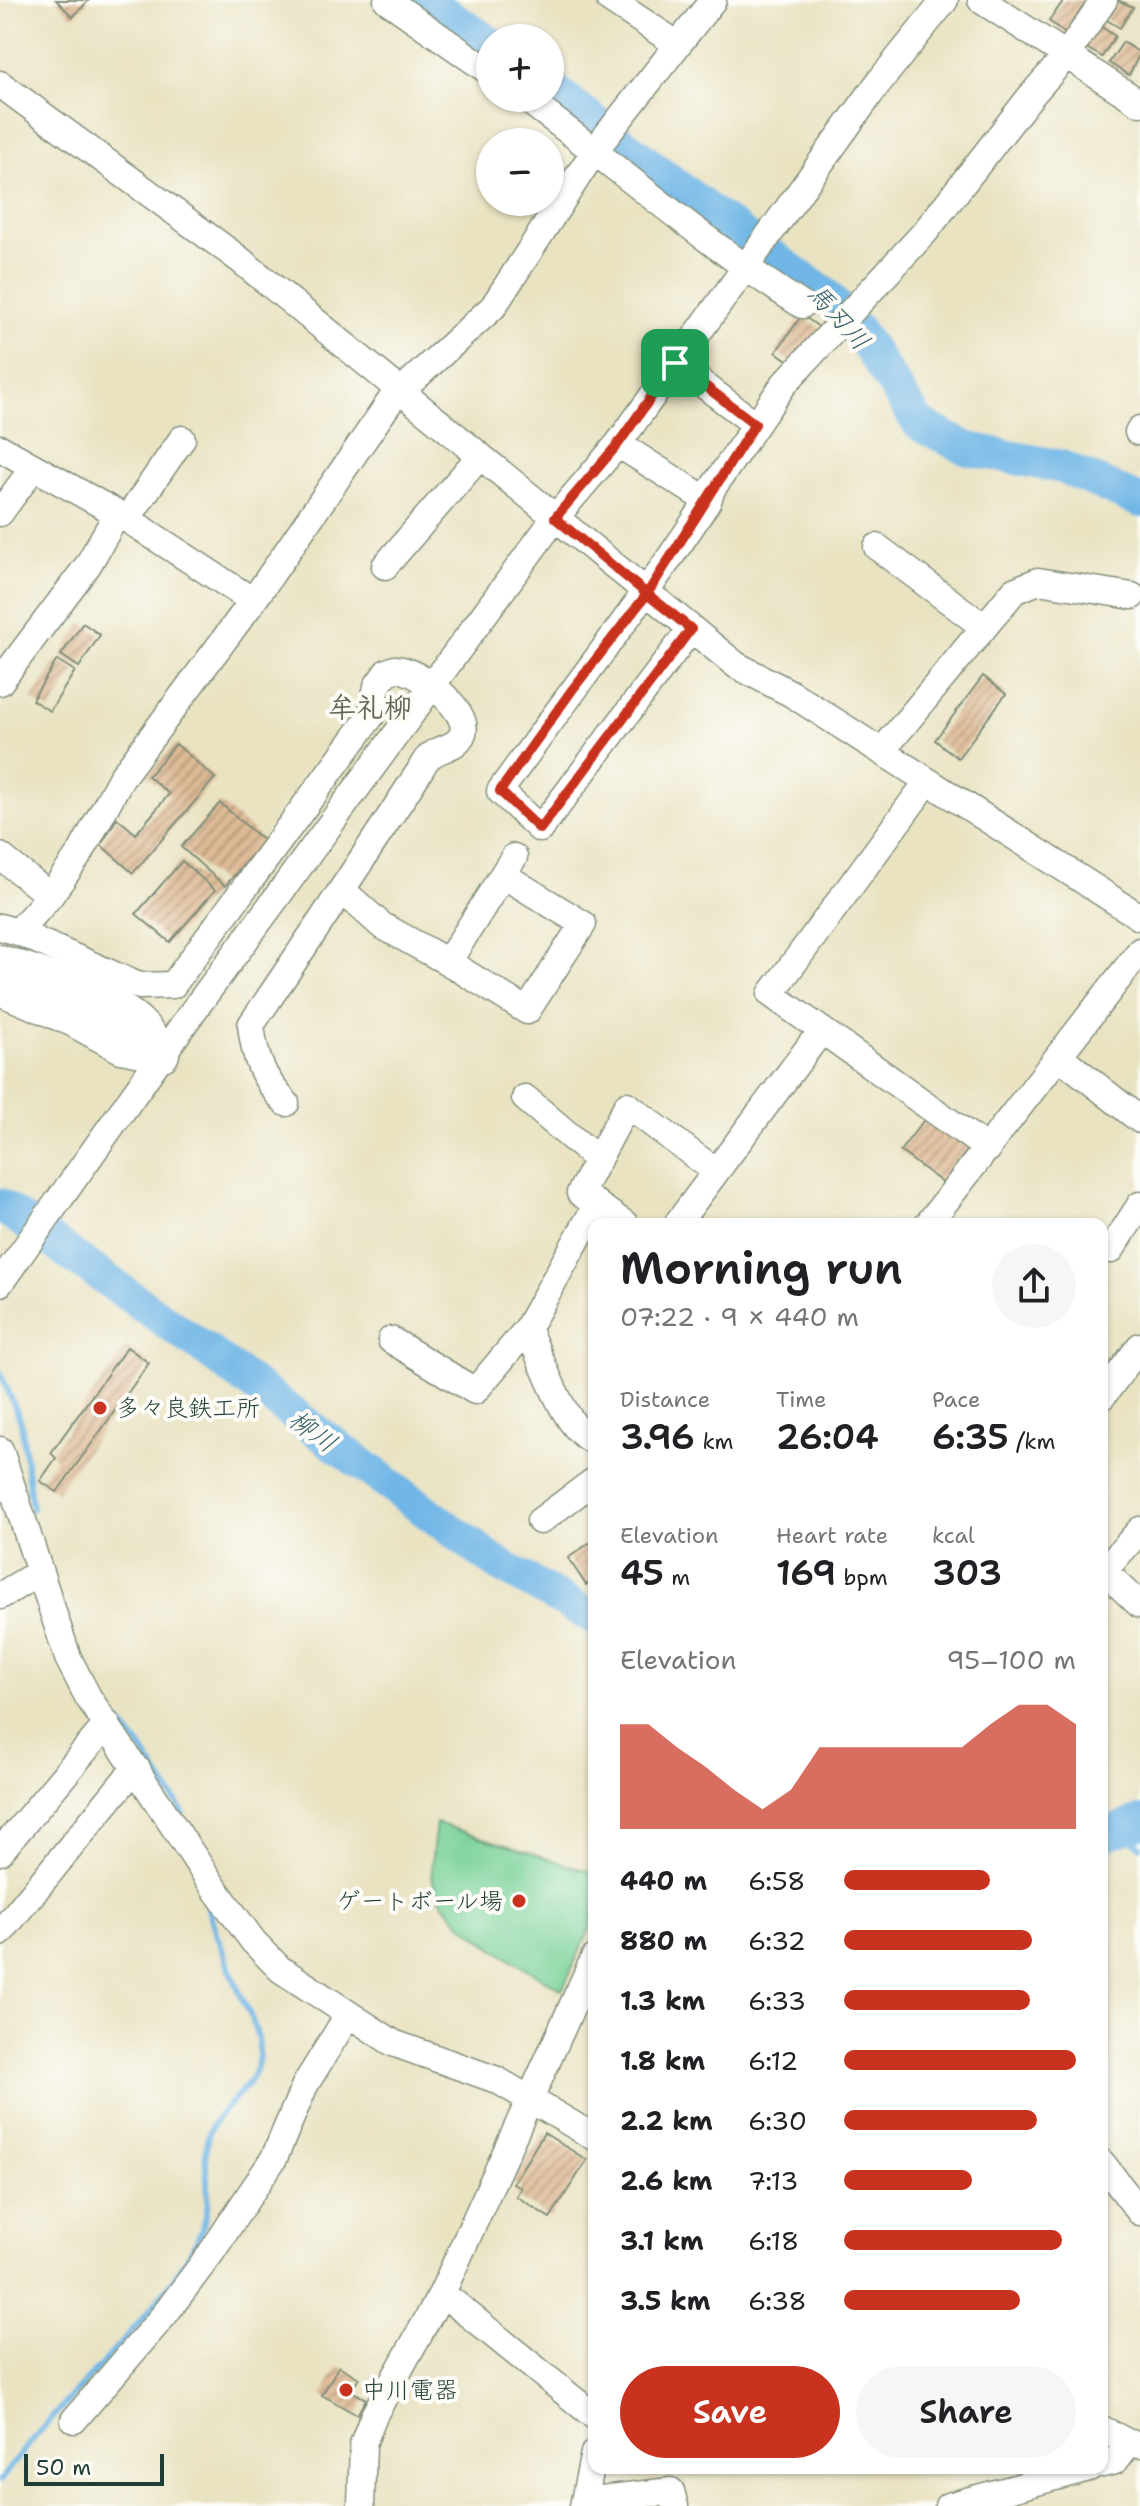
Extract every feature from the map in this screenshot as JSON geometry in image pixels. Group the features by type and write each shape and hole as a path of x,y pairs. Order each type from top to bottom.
{"main road":[{"path":"0,962 84,993 138,1022 162,1054"},
{"path":"0,988 73,1019 122,1046 162,1054"}],"street":[{"path":"387,0 476,62"},
{"path":"610,0 677,44"},
{"path":"286,1103 267,1083 256,1062 251,1025 343,891 428,757 456,743 462,735 462,714 404,668 387,672 377,686 371,716 173,985 139,986 9,929 50,896 81,852 121,778 253,601 391,400 493,307 594,150 713,0"},
{"path":"0,1283 162,1054 555,518 618,444 879,82 945,0"},
{"path":"981,0 1140,103"},
{"path":"691,629 540,829 500,791 572,690 647,594 755,424 836,326 925,232 1065,57 1104,0"},
{"path":"0,84 239,259 736,665 792,694 1140,917"},
{"path":"544,112 802,305"},
{"path":"675,363 755,424"},
{"path":"0,682 182,439"},
{"path":"618,444 708,501"},
{"path":"0,448 122,516 253,601"},
{"path":"385,566 480,456"},
{"path":"0,513 33,468"},
{"path":"877,547 984,627"},
{"path":"882,751 1014,591 1038,581 1132,596"},
{"path":"928,781 771,994 988,1149"},
{"path":"0,856 50,896"},
{"path":"343,891 381,925 527,1011 583,924 508,866 448,962"},
{"path":"938,1218 1140,951"},
{"path":"681,1218 714,1170 821,1031"},
{"path":"1059,1056 1140,1120"},
{"path":"525,1098 598,1160"},
{"path":"617,1218 580,1193 627,1105 714,1170"},
{"path":"589,1218 597,1204"},
{"path":"1111,1250 1140,1205"},
{"path":"391,1340 475,1391 527,1329 588,1220"},
{"path":"527,1329 570,1421 582,1437 588,1439"},
{"path":"1108,1389 1138,1351"},
{"path":"0,1450 68,1658 107,1724 207,1877 253,1941 280,1969 393,2043 497,2080 588,2134"},
{"path":"540,1521 588,1485"},
{"path":"1108,1566 1140,1530"},
{"path":"0,1596 40,1572"},
{"path":"1108,1576 1140,1605"},
{"path":"0,1852 107,1724"},
{"path":"0,1933 126,1779 138,1770"},
{"path":"361,2506 363,2444 374,2415 442,2293 588,1971"},
{"path":"74,2420 165,2314 211,2253 274,2158 305,2085 348,2015"},
{"path":"1108,2171 1140,2212"},
{"path":"442,2293 588,2411"},
{"path":"1108,2432 1135,2444 1115,2461 1108,2463"},
{"path":"590,2474 584,2503 671,2491 675,2506"},
{"path":"948,2506 1067,2474"}],"green space":[{"name":"ゲートボール場","path":"436,1823 588,1871 588,1933 562,1990 489,1945 454,1916 434,1885 432,1854"}],"building":[{"path":"56,0 89,0 73,17"},
{"path":"1064,0 1096,0 1069,36 1049,21"},
{"path":"1117,0 1133,7 1120,28 1105,19"},
{"path":"1097,24 1115,36 1102,57 1083,46"},
{"path":"1123,42 1140,53 1129,75 1109,63"},
{"path":"802,315 823,330 797,367 776,352"},
{"path":"83,623 100,635 79,667 61,655"},
{"path":"57,660 75,671 50,711 32,700"},
{"path":"983,676 1006,694 958,758 935,740"},
{"path":"176,744 215,778 133,873 101,845 117,818 136,834 169,794 148,776"},
{"path":"220,803 264,841 225,886 181,847"},
{"path":"182,861 215,890 170,942 136,914"},
{"path":"927,1116 969,1148 943,1183 900,1151"},
{"name":"多々良鉄工所","path":"127,1347 149,1363 57,1492 40,1481 56,1458 51,1453"},
{"path":"588,1544 588,1584 586,1585 568,1558"},
{"path":"544,2133 587,2160 550,2218 516,2196 521,2188 513,2183"},
{"path":"339,2366 359,2378 351,2391 366,2399 357,2415 322,2395"}],"waterway":[{"name":"馬刃川","path":"425,0 476,34"},
{"name":"馬刃川","path":"564,98 713,214 825,294 858,331 919,424 968,449 1062,467 1140,501"},
{"name":"柳川","path":"0,1205 195,1342 498,1564 588,1615"},
{"path":"0,1372 21,1422 32,1509"},
{"path":"118,1721 139,1745 183,1813"},
{"name":"柳川","path":"1108,1834 1140,1822"},
{"path":"1116,1828 1140,1846"},
{"path":"0,2481 23,2450 161,2296 184,2264 201,2231 208,2194 208,2136 213,2124 254,2074 259,2048 254,2026 219,1940 203,1889"}],"place":[{"name":"多々良鉄工所","path":"100,1408"},
{"name":"ゲートボール場","path":"519,1901"},
{"name":"中川電器","path":"346,2390"}],"district":[{"name":"牟礼柳","path":"370,707"}],"route":[{"path":"675,363 618,444 555,518 647,594 572,690 500,791 540,829 691,629 647,594 755,424 675,363"}]}
